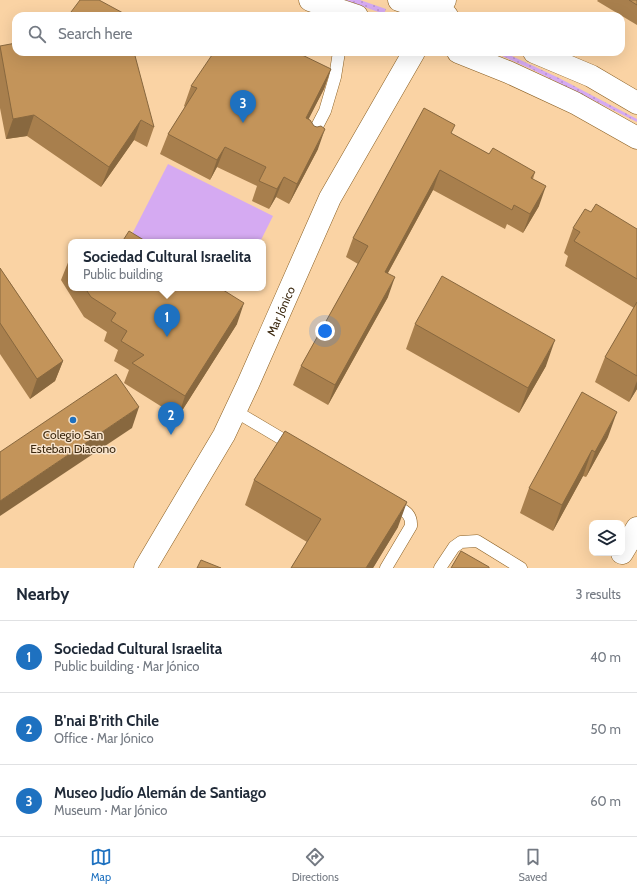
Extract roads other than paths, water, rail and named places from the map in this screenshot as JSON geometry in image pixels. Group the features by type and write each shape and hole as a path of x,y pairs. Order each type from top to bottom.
{"street":[{"path":"310,0 335,12"},
{"path":"399,0 441,11"},
{"name":"Mar Jónico","path":"145,568 224,435 330,198 412,56"},
{"path":"468,56 508,72 575,103 637,138"},
{"path":"543,56 590,76 637,103"},
{"path":"625,548 637,528"},
{"path":"613,568 620,556"}],"lane":[{"path":"310,140 325,111 335,78 338,56"},
{"path":"235,411 306,453"},
{"path":"381,497 408,514 412,519 411,526 386,568"},
{"path":"440,568 454,547 461,542 477,542 521,568"}],"place":[{"name":"Museo Judío Alemán de Santiago","path":"243,123"},
{"name":"Sociedad Cultural Israelita","path":"167,337"},
{"name":"Colegio San Esteban Diacono","path":"73,420"},
{"name":"B'nai B'rith Chile","path":"171,435"}]}
